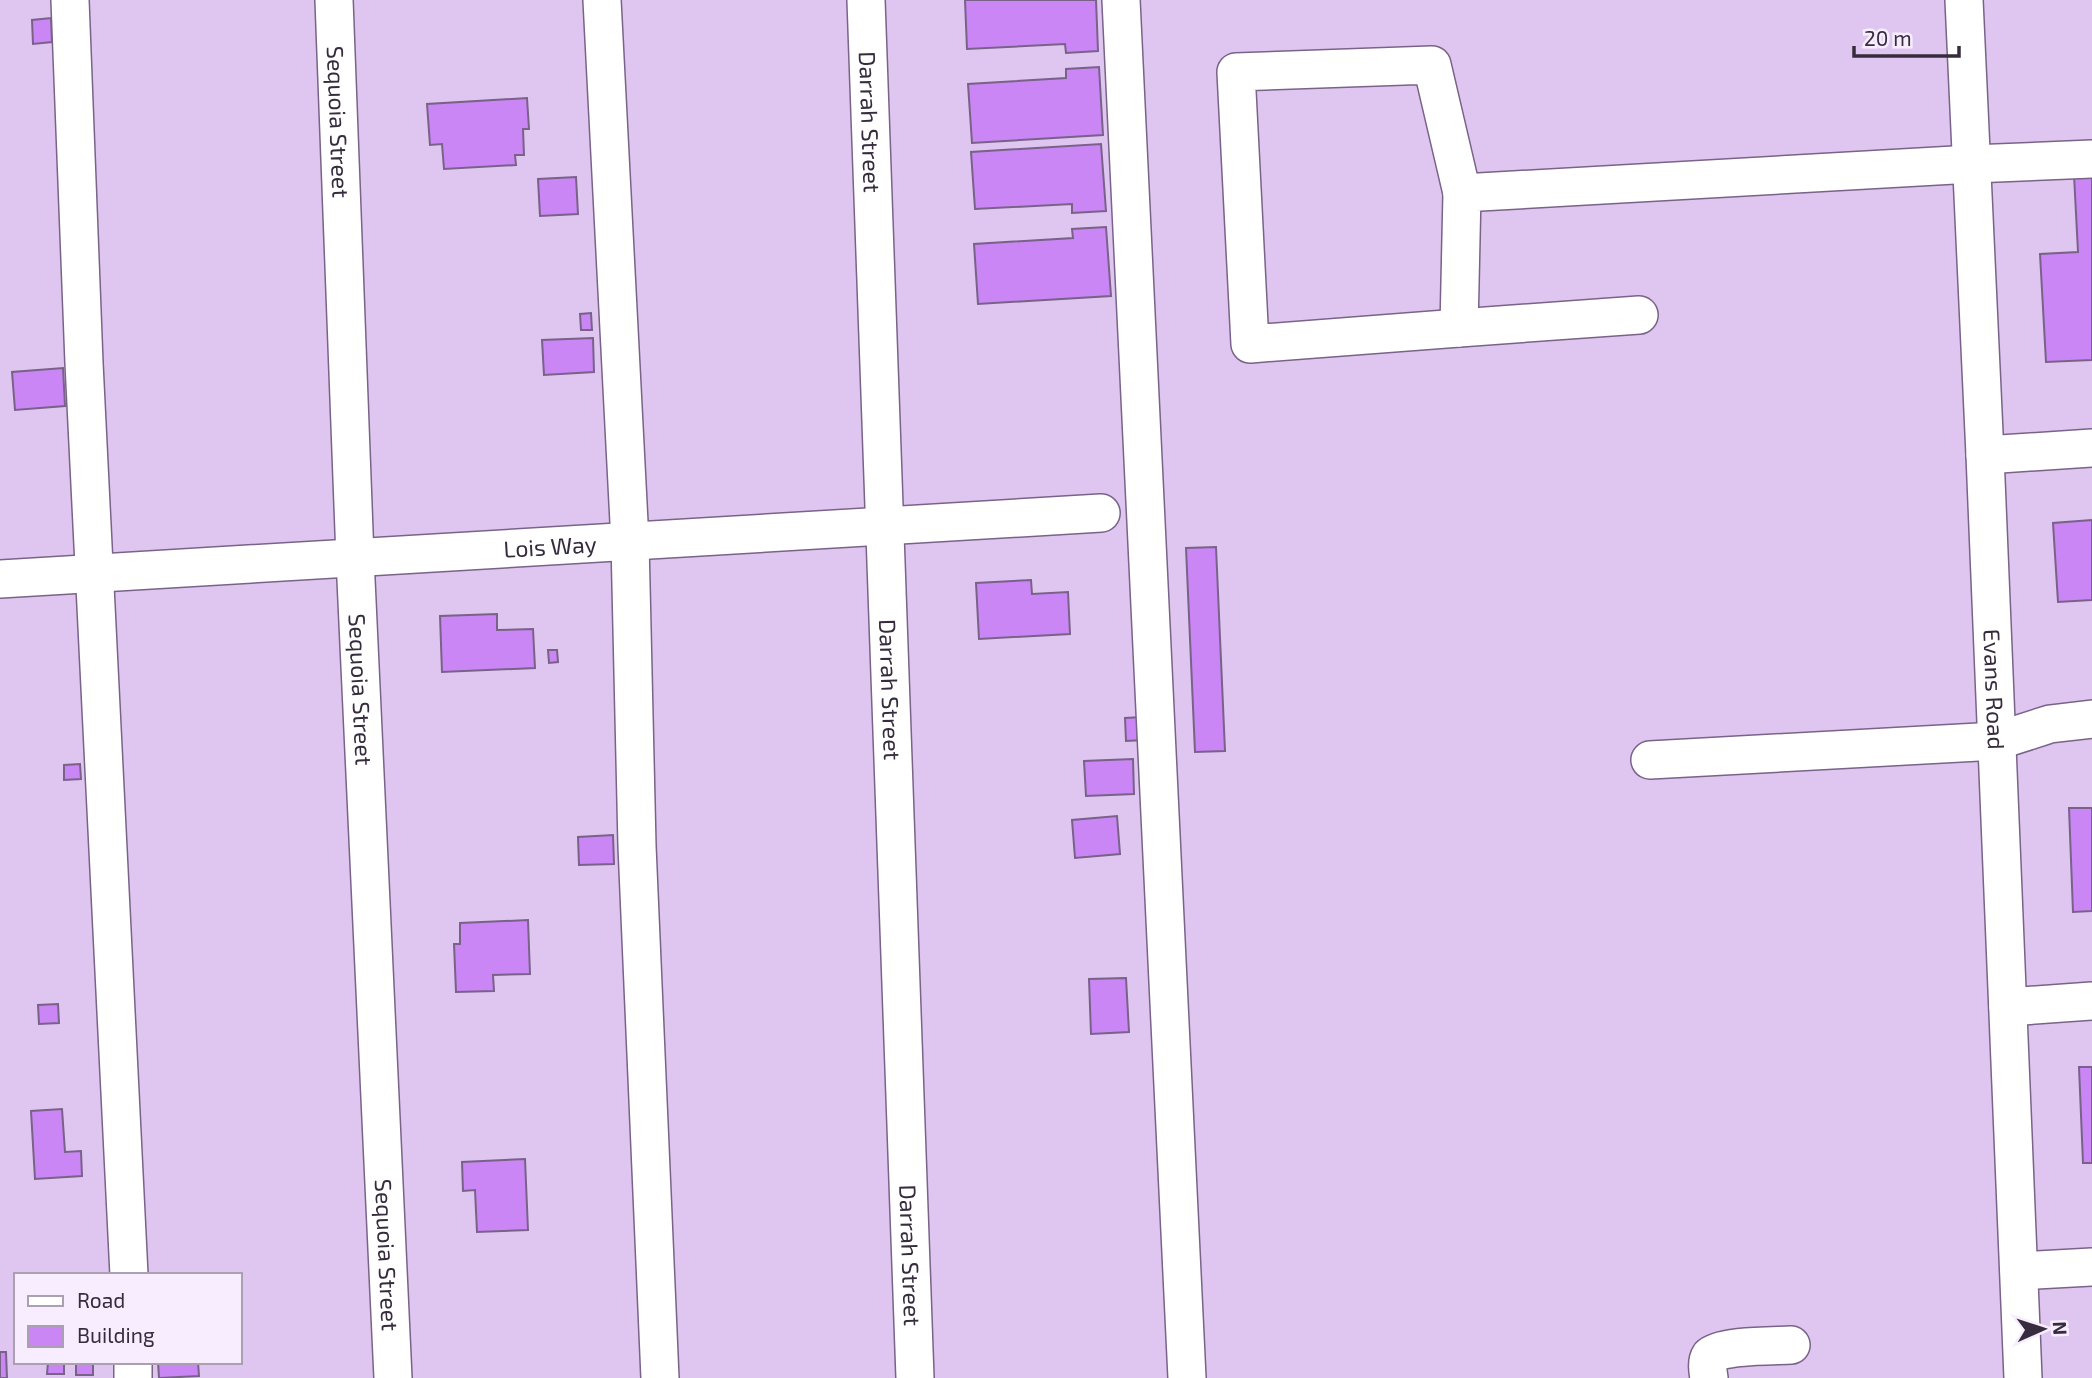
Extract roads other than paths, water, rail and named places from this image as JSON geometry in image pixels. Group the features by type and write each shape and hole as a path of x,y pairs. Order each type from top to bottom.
{"street":[{"path":"70,0 84,363 129,1273"},
{"name":"Sequoia Street","path":"334,0 355,558 393,1378"},
{"path":"602,0 629,542 637,846 660,1378"},
{"name":"Darrah Street","path":"866,0 915,1378"},
{"path":"1121,0 1187,1378"},
{"name":"Evans Road","path":"1964,0 2023,1378"},
{"path":"1459,328 1462,192 1432,65 1236,72 1250,344 1639,315"},
{"path":"1462,192 1972,163 2092,159"},
{"path":"1985,454 2092,448"},
{"name":"Lois Way","path":"0,579 1101,513"},
{"path":"1650,760 1997,741 2050,724 2092,719"},
{"path":"2008,1007 2092,1002"},
{"path":"2019,1271 2092,1267"},
{"path":"1709,1378 1708,1361 1711,1355 1722,1350 1791,1345"}]}
